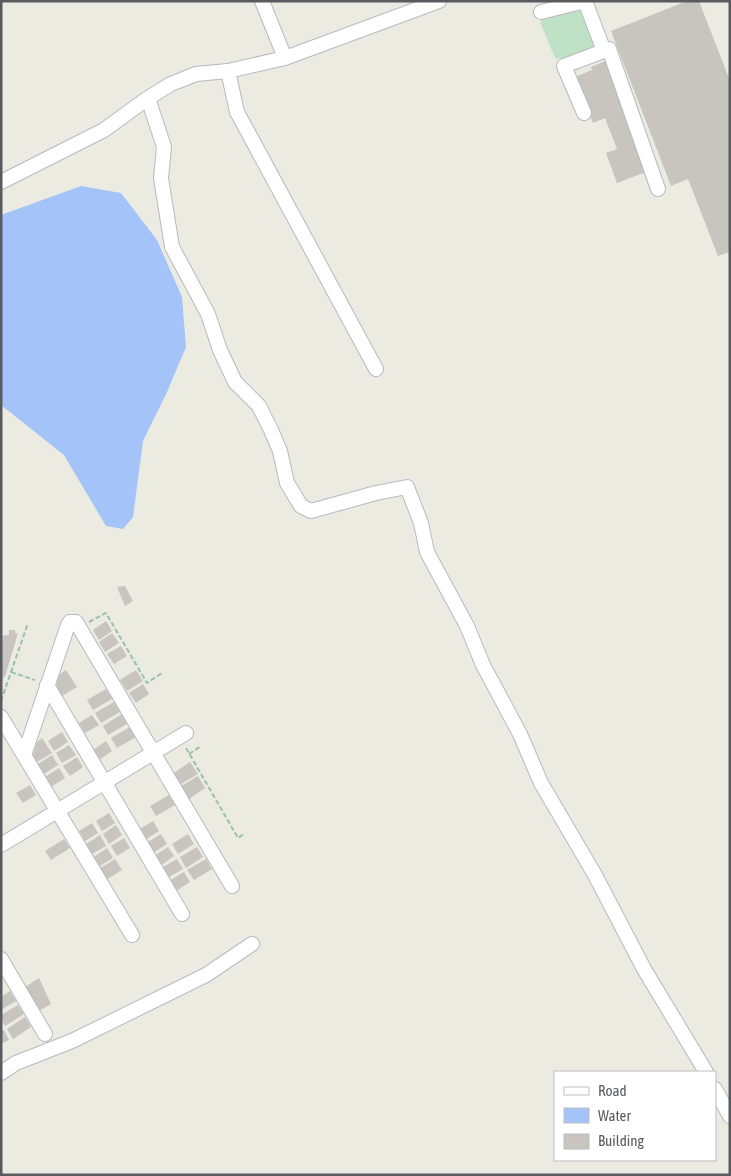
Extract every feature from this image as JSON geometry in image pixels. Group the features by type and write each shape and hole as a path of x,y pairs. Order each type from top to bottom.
{"street":[{"path":"262,1 285,58"},
{"path":"1,182 104,130 171,84 196,74 228,71 285,58 438,1"},
{"path":"541,12 564,4 586,1 604,51"},
{"path":"584,113 564,66 609,49 658,189"},
{"path":"228,71 237,112 376,369"},
{"path":"148,98 164,147 161,178 172,247 208,314 220,350 235,382 259,406 271,430 280,451 287,483 301,506 311,511 376,493 407,487 421,523 427,552 467,626 483,665 520,734 541,783 595,875 644,969 705,1071"},
{"path":"24,754 68,625 70,622 76,622 232,886"},
{"path":"47,685 182,914"},
{"path":"1,717 132,935"},
{"path":"1,845 186,733"},
{"path":"1,1073 16,1063 72,1041 206,975 252,944"},
{"path":"1,958 45,1034"},
{"path":"716,1091 730,1116"}],"path":[{"path":"80,627 106,612 147,683 162,673"},
{"path":"1,701 28,623"},
{"path":"11,672 47,685"},
{"path":"189,754 201,746"},
{"path":"186,748 238,838 244,834"}],"green space":[{"path":"577,8 585,14 596,43 588,50 577,55 559,59 555,58 540,22 544,18"}],"water":[{"path":"81,186 121,193 157,240 182,297 186,347 143,441 133,517 123,529 106,526 64,455 1,405 1,215"}],"building":[{"path":"687,1 699,1 730,81 730,252 718,256 688,179 671,186 611,31"},
{"path":"607,60 613,76 611,77 646,172 617,183 606,153 617,149 605,118 593,123 575,77 592,70 591,67"},
{"path":"125,586 133,601 125,606 117,587"},
{"path":"106,621 112,631 99,640 93,630"},
{"path":"9,630 15,630 16,634 18,633 2,682 1,636 9,635"},
{"path":"112,633 119,643 105,652 99,642"},
{"path":"121,646 127,656 114,664 107,654"},
{"path":"66,670 77,687 62,696 56,687 59,675"},
{"path":"136,670 143,681 127,691 120,680"},
{"path":"143,684 149,694 136,703 129,693"},
{"path":"106,689 112,699 93,710 87,700"},
{"path":"114,702 120,712 101,723 95,713"},
{"path":"122,714 127,724 108,735 103,726"},
{"path":"92,715 99,725 85,733 79,723"},
{"path":"130,727 136,737 117,748 111,738"},
{"path":"62,732 68,742 54,751 48,741"},
{"path":"42,738 52,753 37,762 33,755 37,742"},
{"path":"106,741 112,751 99,760 93,750"},
{"path":"69,745 76,755 62,763 56,753"},
{"path":"52,755 58,765 44,774 38,764"},
{"path":"77,757 83,767 70,776 63,766"},
{"path":"190,762 198,774 181,784 174,773"},
{"path":"59,768 65,778 51,787 45,777"},
{"path":"198,776 205,788 189,799 181,786"},
{"path":"30,785 36,795 23,803 16,793"},
{"path":"169,795 175,805 156,816 150,806"},
{"path":"109,813 115,823 102,831 96,821"},
{"path":"153,821 159,831 145,840 138,830"},
{"path":"92,823 98,833 85,841 79,831"},
{"path":"116,825 122,835 109,844 103,834"},
{"path":"161,834 167,844 153,853 146,843"},
{"path":"188,834 194,844 178,854 172,844"},
{"path":"100,835 106,846 92,854 86,844"},
{"path":"124,838 130,848 117,856 111,846"},
{"path":"64,839 70,848 51,860 45,851"},
{"path":"168,847 174,856 160,866 154,856"},
{"path":"197,847 203,857 186,868 180,857"},
{"path":"107,848 113,858 100,866 94,857"},
{"path":"115,859 122,870 106,880 99,869"},
{"path":"177,859 183,869 167,878 161,868"},
{"path":"206,859 212,869 194,880 187,870"},
{"path":"184,872 190,882 176,891 169,881"},
{"path":"39,978 51,1004 39,1011 25,987"},
{"path":"10,991 16,1001 1,1010 1,997"},
{"path":"18,1005 24,1014 5,1026 1,1015"},
{"path":"25,1017 31,1027 13,1039 7,1029"},
{"path":"4,1030 9,1040 1,1044 1,1031"}]}
